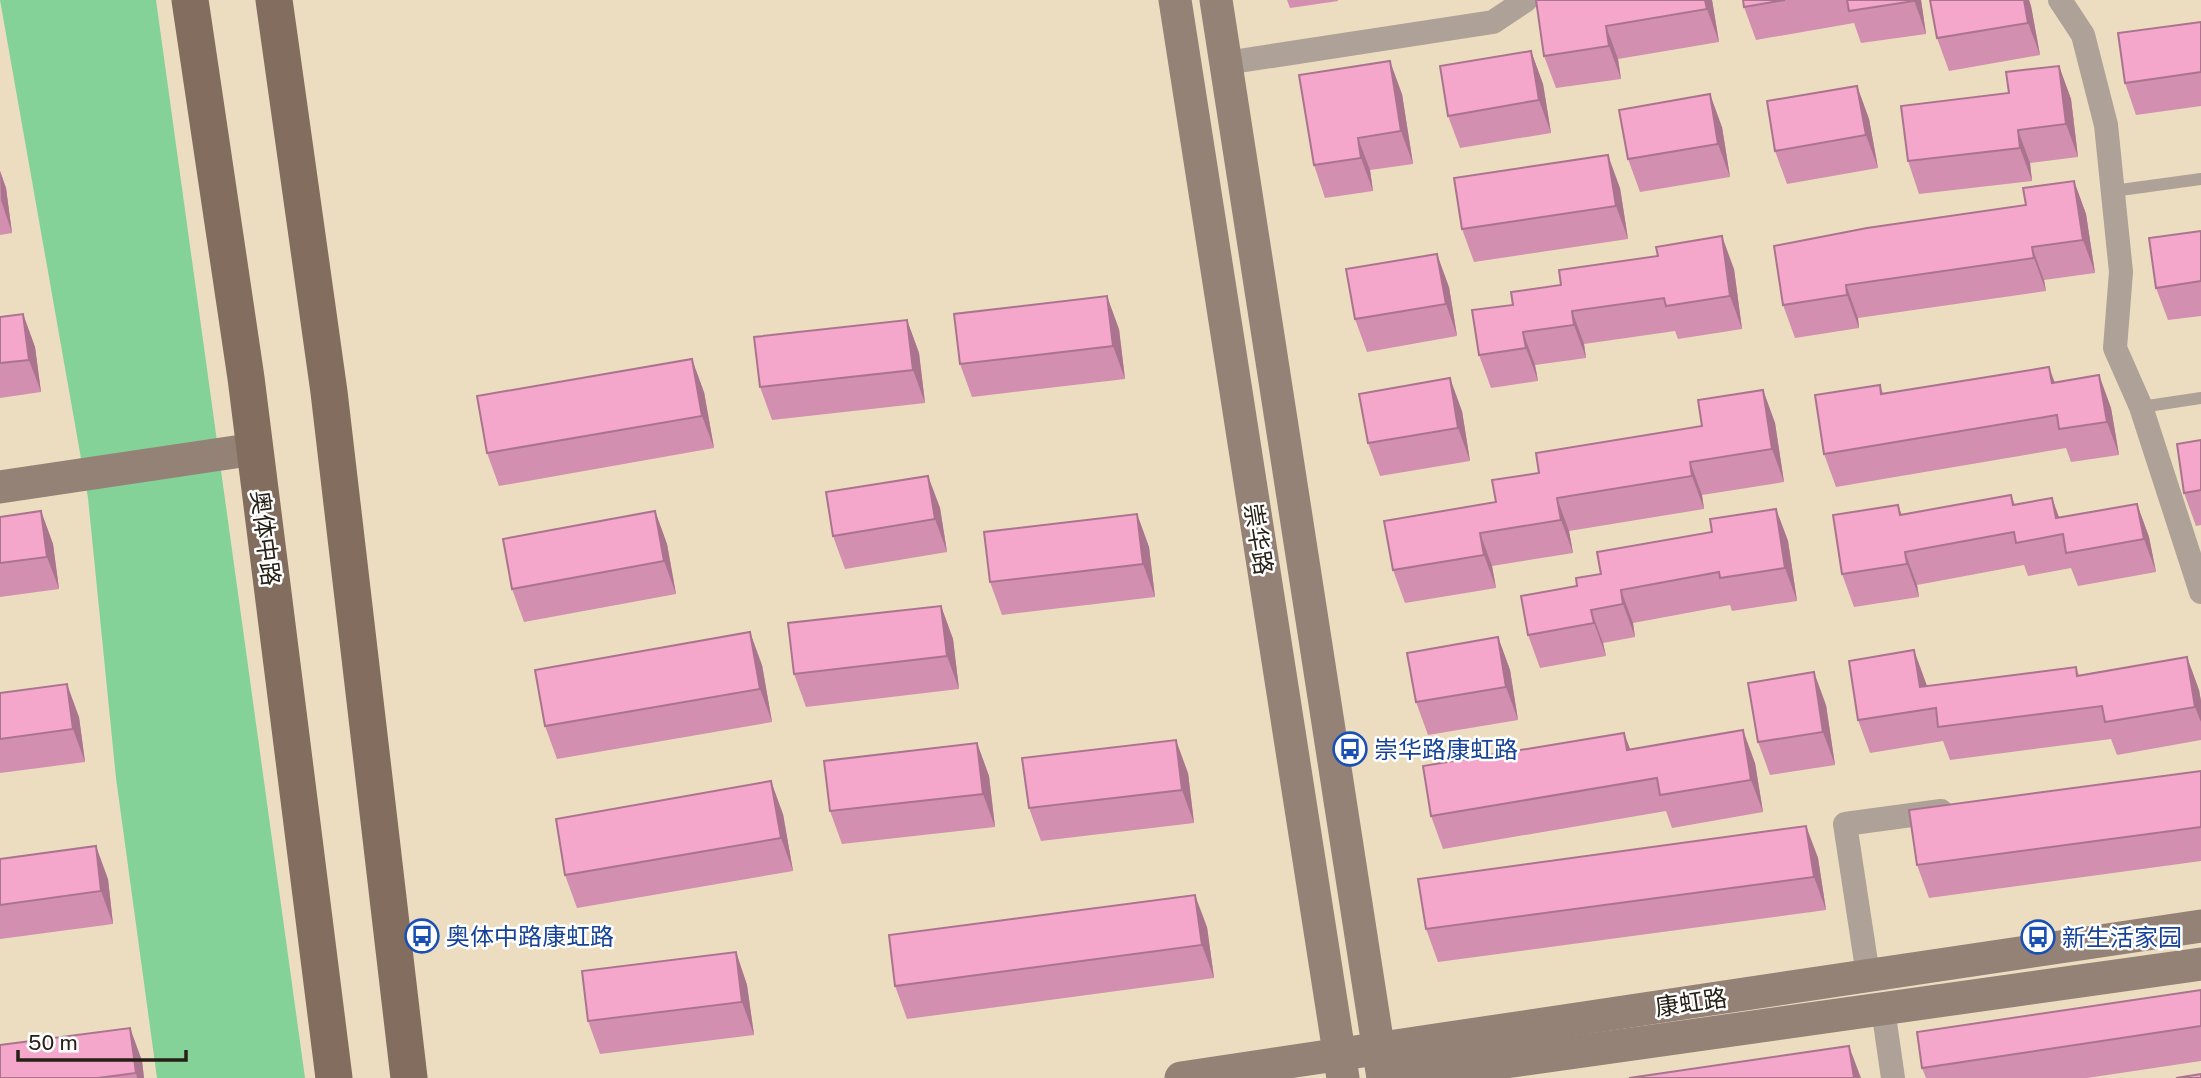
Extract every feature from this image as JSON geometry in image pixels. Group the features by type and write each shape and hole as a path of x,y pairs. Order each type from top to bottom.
{"main road":[{"name":"奥体中路","path":"190,0 255,449 334,1078"},
{"path":"274,0 329,392 409,1078"},
{"name":"崇华路","path":"1175,0 1341,1066"},
{"name":"崇华路","path":"1216,0 1384,1068"},
{"path":"0,487 255,449"},
{"name":"康虹路","path":"1384,1068 1868,975 2201,926"},
{"name":"康虹路","path":"1181,1078 1341,1066 1384,1068 1883,1009 2201,964"}],"street":[{"path":"1226,63 1493,22 1526,0"},
{"path":"2060,0 2083,35 2106,125 2121,272 2115,348 2141,407 2201,592"},
{"path":"1868,975 1845,824 1968,808"},
{"path":"1883,1009 1893,1078"}],"lane":[{"path":"2113,191 2201,179"},
{"path":"2141,407 2201,398"}],"green space":[{"path":"0,0 156,0 305,1078 157,1078 116,778 88,498"}],"building":[{"path":"1536,0 1705,0 1707,9 1606,26 1609,46 1544,56"},
{"path":"1743,0 1785,0 1744,7"},
{"path":"1847,0 1914,0 1914,1 1849,11"},
{"path":"1930,0 2024,0 2028,23 1937,38"},
{"path":"2201,22 2201,72 2125,83 2118,33"},
{"path":"1531,51 1539,100 1448,116 1440,66"},
{"path":"1390,61 1401,131 1358,138 1361,158 1314,165 1299,75"},
{"path":"2059,66 2066,124 2018,130 2020,148 1908,161 1901,106 2009,93 2006,72"},
{"path":"1857,86 1866,135 1775,151 1767,101"},
{"path":"1710,94 1718,144 1628,159 1619,110"},
{"path":"1608,155 1616,206 1462,229 1454,178"},
{"path":"2074,181 2083,240 2032,247 2034,258 1846,285 1847,295 1783,305 1774,246 1867,228 2026,205 2023,188"},
{"path":"2201,231 2201,281 2156,288 2149,238"},
{"path":"1722,236 1730,296 1666,306 1664,298 1572,311 1574,325 1523,332 1526,348 1479,355 1472,310 1513,305 1511,292 1561,285 1559,270 1658,256 1656,247"},
{"path":"1437,254 1446,304 1355,319 1346,269"},
{"path":"1107,296 1113,346 960,364 954,314"},
{"path":"23,314 29,360 0,363 0,317"},
{"path":"907,320 913,370 760,387 754,337"},
{"path":"692,359 702,416 487,453 477,396"},
{"path":"2049,367 2052,383 2099,375 2107,422 2059,429 2057,415 1824,454 1815,395 1880,385 1881,394"},
{"path":"1450,378 1458,428 1368,443 1359,394"},
{"path":"1763,390 1772,449 1690,462 1692,476 1557,498 1561,520 1480,533 1484,555 1393,570 1384,521 1496,502 1492,480 1539,473 1536,453 1702,426 1698,400"},
{"path":"2201,440 2201,490 2184,493 2177,444"},
{"path":"928,476 935,519 833,536 826,492"},
{"path":"2011,495 2013,505 2052,498 2056,518 2137,504 2144,539 2066,553 2063,534 2016,543 2014,532 1905,552 1907,564 1842,574 1833,515 1898,505 1900,515"},
{"path":"1776,509 1785,568 1720,578 1719,572 1621,590 1623,604 1591,610 1594,623 1528,635 1521,596 1577,586 1576,578 1601,574 1597,552 1712,532 1710,519"},
{"path":"41,511 47,557 0,563 0,517"},
{"path":"655,511 664,561 512,589 503,539"},
{"path":"1137,514 1143,564 990,582 984,532"},
{"path":"941,606 947,656 794,674 788,623"},
{"path":"750,632 760,689 545,726 535,670"},
{"path":"1498,637 1506,687 1416,702 1407,653"},
{"path":"1914,650 1920,687 2076,667 2077,676 2187,657 2195,707 2105,722 2102,706 1938,727 1936,708 1858,720 1849,661"},
{"path":"1814,672 1823,732 1758,742 1748,683"},
{"path":"67,684 73,729 0,739 0,693"},
{"path":"1743,730 1751,780 1660,795 1657,778 1431,816 1423,766 1624,733 1627,750"},
{"path":"1176,740 1182,790 1029,808 1022,758"},
{"path":"977,743 983,794 830,811 824,761"},
{"path":"2201,771 2201,827 1917,865 1909,810"},
{"path":"771,781 781,838 565,875 556,819"},
{"path":"1806,826 1814,877 1426,929 1418,879"},
{"path":"96,846 101,891 0,905 0,859"},
{"path":"1195,895 1202,945 895,986 889,935"},
{"path":"736,952 742,1002 588,1021 582,971"},
{"path":"2201,990 2201,1026 1922,1068 1917,1032"},
{"path":"130,1028 136,1073 98,1078 0,1078 0,1045"},
{"path":"1849,1046 1854,1078 1629,1078"},
{"path":"2201,1074 2201,1078 2176,1078"}],"place":[{"name":"崇华路康虹路","path":"1350,749"},
{"name":"奥体中路康虹路","path":"422,936"},
{"name":"新生活家园","path":"2038,937"}]}
